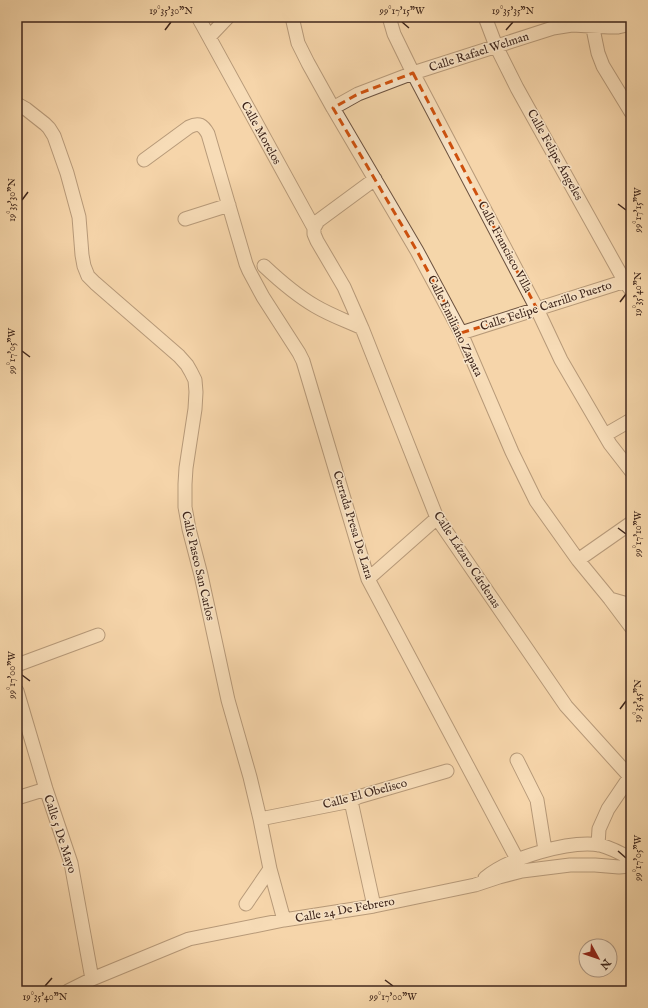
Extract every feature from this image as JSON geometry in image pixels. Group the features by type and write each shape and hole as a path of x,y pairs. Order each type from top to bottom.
{"street":[{"name":"Calle Morelos","path":"198,17 314,228"},
{"path":"209,37 228,17"},
{"name":"Calle Emiliano Zapata","path":"292,17 298,43 308,63 417,251 461,334 512,452 536,501 578,560 631,627"},
{"name":"Calle Francisco Villa","path":"389,17 394,34 413,73 537,309 561,360 610,444 631,471"},
{"name":"Calle Felipe Ángeles","path":"485,17 496,46 517,88 629,284"},
{"path":"592,22 598,53 603,66 631,112"},
{"name":"Calle Rafael Welman","path":"333,108 358,94 413,73 553,28 592,22 609,27 618,27 631,24"},
{"name":"Calle Paseo San Carlos","path":"17,104 45,124 54,136 67,174 79,217 82,255 88,276 179,356 187,365 194,380 196,392 195,409 184,484 185,507 228,700 250,777 270,869 284,920"},
{"name":"Cerrada Presa De Lara","path":"144,160 195,124 204,128 208,134 246,264 263,297 303,361 368,579 517,859"},
{"path":"314,228 318,221 375,179"},
{"path":"186,219 229,205"},
{"name":"Calle Lázaro Cárdenas","path":"314,228 314,234 317,241 344,287 362,328 437,518 566,706 630,776"},
{"path":"264,266 278,280 315,306 362,328"},
{"name":"Calle Felipe Carrillo Puerto","path":"461,334 537,309 629,284"},
{"path":"605,435 631,420"},
{"path":"368,579 437,518"},
{"path":"578,560 631,523"},
{"path":"610,599 631,605"},
{"path":"17,665 98,635"},
{"name":"Calle 5 De Mayo","path":"17,691 46,789 71,863 92,979"},
{"path":"517,760 537,800 545,850"},
{"name":"Calle El Obelisco","path":"260,819 351,801 358,797 447,771"},
{"path":"598,845 599,829 608,809 630,776"},
{"path":"17,798 46,789"},
{"path":"351,801 374,906"},
{"path":"475,885 498,868 517,859 545,850 571,846 598,845 607,847 631,859"},
{"name":"Calle 24 De Febrero","path":"68,991 92,979 189,939 284,920 374,906 475,885 498,877 546,868 588,865 619,867 631,866"},
{"path":"246,904 270,869"}],"highlighted area":[{"path":"413,73 537,309 461,333 417,251 333,108 358,94"}]}
